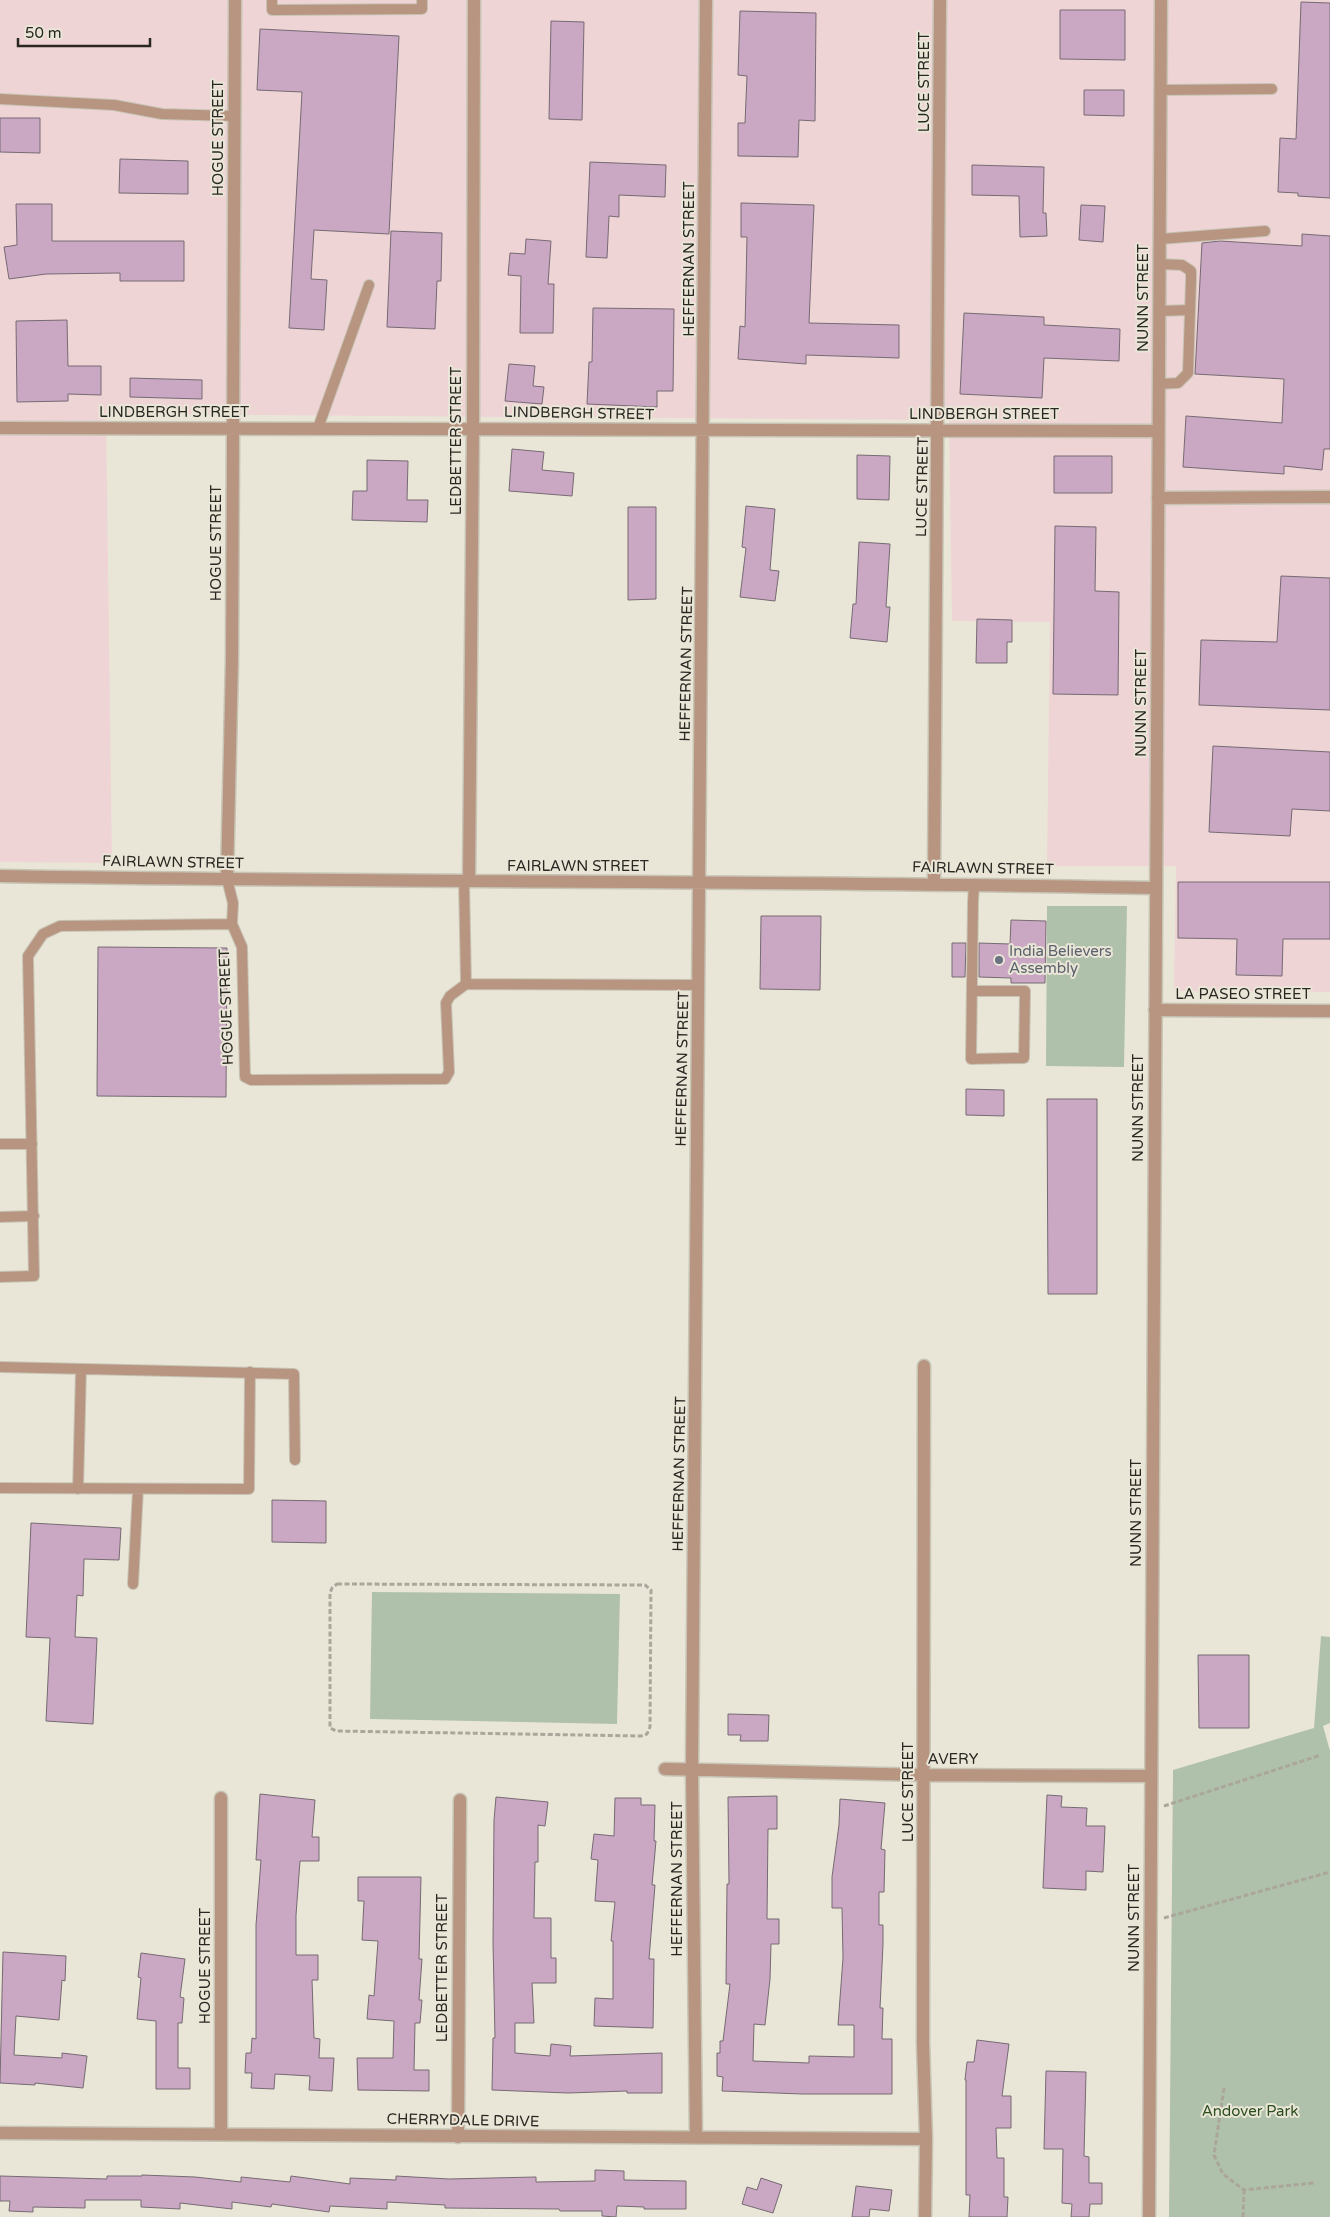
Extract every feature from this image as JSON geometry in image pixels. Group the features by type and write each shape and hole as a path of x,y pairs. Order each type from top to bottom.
{"street":[{"name":"HOGUE STREET","path":"227,879 232,660 235,0"},
{"name":"LEDBETTER STREET","path":"466,881 473,428 474,0"},
{"name":"HEFFERNAN STREET","path":"696,2138 692,1770 706,0"},
{"name":"LUCE STREET","path":"934,883 940,0"},
{"name":"NUNN STREET","path":"1149,2217 1161,0"},
{"name":"LINDBERGH STREET","path":"0,428 1158,431"},
{"path":"1158,498 1330,497"},
{"name":"FAIRLAWN STREET","path":"0,876 700,883 934,883 1156,888"},
{"name":"LA PASEO STREET","path":"1155,1010 1330,1011"},
{"name":"LUCE STREET","path":"924,1366 925,1775 923,2043 926,2217"},
{"name":"AVERY","path":"665,1769 925,1775 1151,1776"},
{"name":"HOGUE STREET","path":"221,1798 221,2134"},
{"name":"LEDBETTER STREET","path":"458,2137 460,1800"},
{"name":"CHERRYDALE DRIVE","path":"0,2133 926,2139"}],"lane":[{"path":"272,0 272,10 337,5 422,9 422,0"},
{"path":"1160,90 1272,89"},
{"path":"0,99 114,105 162,114 234,116"},
{"path":"1160,239 1265,231"},
{"path":"1158,384 1178,383 1188,374 1191,271 1182,265 1159,264"},
{"path":"318,428 369,285"},
{"path":"1159,311 1190,310"},
{"name":"HOGUE STREET","path":"227,879 233,903 232,924 242,947 245,1077 251,1080 445,1078 448,1072 446,1003 450,996 466,984"},
{"path":"466,881 466,984 699,985"},
{"path":"972,990 1025,991 1024,1058 971,1059 972,990 974,884"},
{"path":"0,1277 34,1276 28,956 43,934 60,926 232,924"},
{"path":"0,1144 32,1144"},
{"path":"0,1217 34,1216"},
{"path":"0,1367 294,1374 295,1460"},
{"path":"78,1489 81,1369"},
{"path":"0,1488 249,1489 250,1372"},
{"path":"133,1584 138,1489"}],"path":[{"path":"337,1584 645,1585 650,1590 650,1727 648,1734 642,1736 346,1731 330,1728 330,1593 337,1584"},
{"path":"1151,1810 1321,1755"},
{"path":"1150,1921 1330,1872"},
{"path":"1224,2088 1214,2155 1223,2174 1244,2190 1314,2183"},
{"path":"1243,2217 1244,2190"}],"shaded area":[{"path":"0,0 1330,0 1330,992 1174,991 1176,866 1047,866 1050,622 952,621 949,420 106,414 112,863 0,862"}],"green space":[{"path":"1047,906 1127,906 1124,1067 1046,1066"},
{"path":"372,1592 620,1594 617,1724 370,1719"},
{"name":"Andover Park","path":"1321,1636 1330,1637 1330,1723 1323,1726 1330,1751 1330,2217 1169,2217 1173,1770 1314,1728"}],"building":[{"path":"1301,2 1330,3 1330,198 1298,196 1298,193 1278,192 1280,138 1296,139"},
{"path":"1060,10 1125,10 1125,60 1060,59"},
{"path":"740,11 816,13 815,121 799,120 798,157 738,156 738,123 745,123 747,76 738,75"},
{"path":"551,21 584,22 582,120 549,119"},
{"path":"260,29 399,36 389,234 314,230 311,279 327,280 324,330 289,328 302,92 257,90"},
{"path":"1084,90 1124,90 1124,116 1084,115"},
{"path":"0,118 40,118 40,153 0,152"},
{"path":"120,159 188,161 188,194 119,193"},
{"path":"590,162 666,165 665,197 619,195 619,217 609,216 607,258 586,257"},
{"path":"972,165 1044,167 1043,213 1046,213 1047,236 1020,237 1019,196 972,195"},
{"path":"741,203 814,205 809,323 899,325 899,358 806,355 806,364 738,359 740,326 745,327 747,237 741,237"},
{"path":"16,204 52,204 52,241 184,241 184,281 120,281 120,273 46,274 9,279 4,247 17,245"},
{"path":"1081,205 1105,206 1103,242 1079,240"},
{"path":"391,231 442,233 441,281 437,281 435,329 387,327"},
{"path":"1302,234 1330,236 1330,449 1324,449 1322,470 1284,466 1284,474 1183,467 1186,416 1282,423 1284,379 1195,374 1202,243 1220,241 1302,246"},
{"path":"526,239 551,241 548,284 554,284 553,333 520,333 521,276 508,275 510,253 525,254"},
{"path":"593,308 674,309 673,391 657,391 657,407 587,404 589,362 592,362"},
{"path":"964,313 1044,317 1044,325 1120,329 1119,361 1044,358 1042,398 960,394"},
{"path":"67,320 68,366 101,366 101,395 68,394 68,401 17,402 16,321"},
{"path":"509,364 535,366 533,386 544,387 542,404 505,401"},
{"path":"130,378 202,380 202,399 130,397"},
{"path":"512,449 544,452 542,470 574,473 572,496 509,491"},
{"path":"857,455 890,456 889,500 857,499"},
{"path":"1054,456 1112,456 1112,493 1054,493"},
{"path":"367,460 408,461 407,500 428,500 427,522 352,520 353,491 367,491"},
{"path":"746,506 775,509 770,570 779,571 775,601 740,597 746,548 742,547"},
{"path":"628,507 656,507 656,599 628,600"},
{"path":"1055,526 1096,527 1095,591 1119,592 1118,695 1053,694"},
{"path":"859,542 890,544 886,607 890,607 887,642 850,638 853,604 856,604"},
{"path":"1281,576 1330,578 1330,710 1199,705 1201,640 1277,642"},
{"path":"977,619 1012,620 1012,642 1007,642 1007,663 976,663"},
{"path":"1213,746 1330,752 1330,811 1292,809 1290,836 1209,832"},
{"path":"1178,882 1330,882 1330,939 1283,939 1282,976 1236,975 1237,939 1178,938"},
{"path":"761,916 821,916 820,990 760,989"},
{"name":"India Believers Assembly","path":"1011,920 1046,921 1045,983 1011,983 1011,978 979,977 979,943 1010,944"},
{"path":"952,943 966,943 965,977 952,977"},
{"path":"98,947 227,948 226,1097 97,1096"},
{"path":"966,1089 1004,1090 1004,1116 966,1115"},
{"path":"1047,1099 1097,1099 1097,1294 1048,1294"},
{"path":"272,1500 326,1501 326,1543 272,1542"},
{"path":"31,1523 121,1528 119,1560 84,1559 83,1596 77,1595 75,1637 97,1638 93,1724 46,1721 50,1638 26,1637"},
{"path":"1198,1655 1249,1655 1249,1728 1199,1728"},
{"path":"728,1714 769,1715 768,1741 740,1741 741,1735 728,1735"},
{"path":"260,1794 315,1800 312,1837 319,1837 319,1861 300,1861 296,1915 296,1955 318,1955 318,1980 312,1980 314,2038 320,2039 319,2058 334,2058 332,2091 309,2090 310,2076 275,2074 274,2089 251,2088 252,2073 245,2073 246,2053 251,2053 252,2038 256,2039 256,1925 261,1860 256,1860"},
{"path":"1047,1795 1062,1796 1061,1807 1087,1808 1086,1826 1105,1826 1103,1872 1086,1871 1086,1890 1043,1888"},
{"path":"777,1796 777,1829 768,1829 767,1919 779,1919 779,1944 771,1944 770,1979 765,2025 754,2024 753,2061 809,2063 809,2056 854,2057 854,2025 838,2025 843,1958 842,1908 832,1908 832,1877 839,1825 840,1799 885,1803 881,1849 885,1850 884,1892 879,1892 879,1925 883,1925 880,2008 883,2008 882,2039 892,2039 892,2094 802,2094 722,2091 723,2077 717,2076 717,2053 720,2053 720,2041 723,2041 730,1984 726,1984 727,1884 729,1884 728,1797"},
{"path":"496,1797 548,1802 545,1826 538,1825 538,1862 535,1862 534,1918 551,1918 551,1958 556,1958 556,1983 532,1983 534,2023 515,2023 515,2053 550,2056 551,2044 571,2046 570,2056 662,2053 662,2093 627,2093 627,2091 568,2093 492,2090 493,2038 495,2038 493,1942 494,1820"},
{"path":"615,1798 641,1798 641,1805 655,1805 654,1841 656,1841 652,1885 655,1885 649,1959 654,1959 653,2028 594,2026 595,1998 613,1999 613,1941 611,1941 615,1902 595,1901 598,1860 591,1859 594,1834 614,1836"},
{"path":"358,1877 421,1877 419,1959 422,1959 419,2000 422,2000 420,2023 415,2023 414,2070 429,2070 429,2091 358,2090 357,2058 393,2058 394,2021 367,2019 369,1995 374,1996 378,1941 362,1940 364,1901 358,1901"},
{"path":"3,1952 66,1956 65,1981 62,1980 59,2020 16,2016 14,2055 62,2058 62,2053 87,2056 83,2088 35,2083 35,2085 0,2083"},
{"path":"141,1953 185,1959 180,1997 184,1998 182,2023 178,2023 178,2068 190,2068 190,2089 156,2089 156,2021 137,2019 141,1978 138,1977"},
{"path":"977,2040 1009,2044 1002,2096 1011,2096 1011,2128 996,2128 997,2158 1004,2158 1004,2197 1008,2197 1007,2217 969,2217 970,2195 966,2195 965,2080 967,2062 974,2062"},
{"path":"1046,2071 1086,2072 1084,2156 1089,2157 1089,2183 1102,2183 1102,2204 1090,2204 1089,2217 1071,2217 1072,2204 1062,2203 1063,2149 1044,2149"},
{"path":"595,2170 624,2171 624,2180 686,2181 686,2209 644,2209 644,2207 617,2206 616,2217 602,2216 602,2211 445,2208 445,2205 387,2202 387,2209 330,2206 329,2212 272,2204 271,2207 232,2202 232,2209 180,2203 180,2209 141,2207 141,2200 85,2200 85,2208 33,2207 33,2212 9,2211 10,2201 0,2201 0,2176 107,2179 107,2176 142,2175 195,2177 241,2182 241,2177 290,2182 291,2176 350,2184 350,2178 396,2180 396,2176 449,2179 536,2177 536,2182 595,2181"},
{"path":"761,2178 782,2185 773,2213 742,2204 747,2187 757,2190"},
{"path":"856,2186 892,2190 889,2211 870,2209 869,2217 852,2217"}],"place":[{"name":"India Believers Assembly","path":"999,960"}]}
